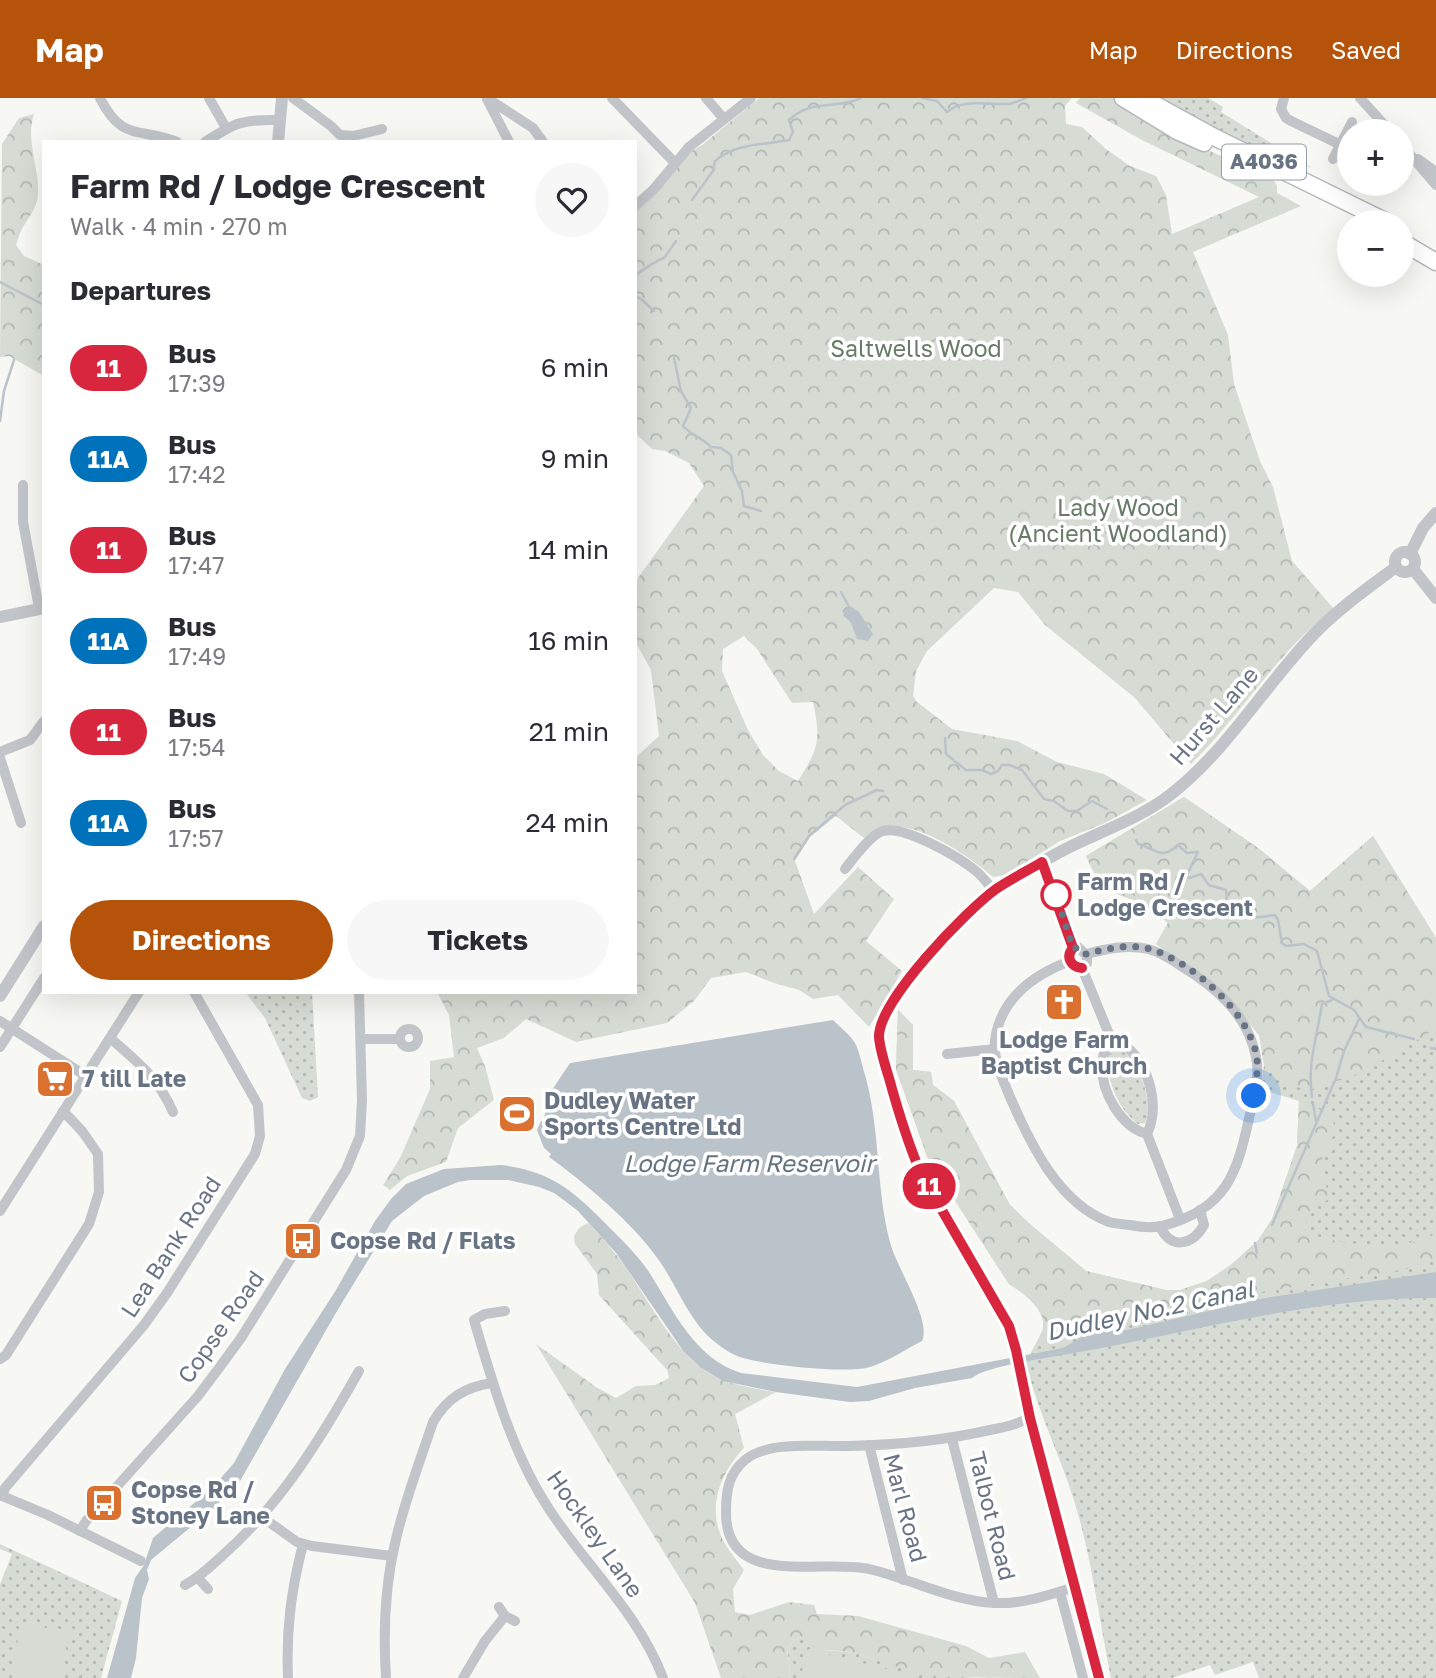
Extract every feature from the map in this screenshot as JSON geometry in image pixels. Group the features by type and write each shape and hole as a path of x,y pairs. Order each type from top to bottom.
{"highway":[{"name":"A4036","path":"1123,98 1177,131 1342,210"},
{"name":"A4036","path":"1143,98 1216,138 1363,210"},
{"path":"1414,238 1436,251"},
{"path":"1414,249 1436,262"}],"street":[{"path":"100,98 112,119 125,129 169,140"},
{"path":"209,98 226,128"},
{"path":"278,140 282,98"},
{"path":"293,98 340,135 353,136 382,129"},
{"path":"487,98 508,140"},
{"path":"487,98 533,128 542,140"},
{"path":"611,98 674,163"},
{"path":"706,98 724,119"},
{"path":"637,204 653,190 674,163 751,98"},
{"path":"1284,98 1281,109 1286,118 1337,143"},
{"path":"1360,98 1379,119"},
{"path":"208,140 226,128 250,119 279,120"},
{"path":"1333,159 1337,152"},
{"path":"1414,156 1436,172"},
{"path":"1414,159 1436,185"},
{"path":"0,617 41,608 23,522 23,485"},
{"path":"1410,554 1423,528 1436,513"},
{"path":"1413,569 1405,572 1396,567 1395,559 1398,554 1405,552 1415,559 1413,569 1436,598"},
{"name":"Hurst Lane","path":"1099,1678 1030,1418 1009,1326 921,1174 910,1148 879,1037 884,1016 900,989 942,940 994,891 1042,862 1138,815 1169,796 1198,771 1226,742 1315,632 1396,567"},
{"path":"0,752 30,740 42,725"},
{"path":"0,758 21,823"},
{"path":"845,869 874,836 884,830 896,831 931,843 954,856 978,872 994,891"},
{"path":"1042,862 1073,948"},
{"path":"1,993 42,929"},
{"path":"1070,961 1036,976 1013,997 997,1030 995,1049 1003,1080 1017,1114 1034,1147 1063,1189 1086,1209 1110,1222 1136,1226 1160,1226 1180,1219 1200,1210 1228,1184 1239,1164 1257,1072 1257,1059 1247,1030 1221,995 1199,976 1163,955 1150,949 1131,947 1086,954"},
{"path":"1073,948 1080,948 1086,954 1087,964 1082,968 1076,967 1070,961 1069,954 1073,948"},
{"path":"1082,968 1111,1039 1126,1045 1143,1069 1154,1106 1153,1121 1147,1134 1180,1219"},
{"path":"0,1047 42,981"},
{"path":"0,1211 138,994"},
{"name":"Lea Bank Road","path":"1,1496 144,1325 255,1154 260,1136 258,1105 195,994"},
{"name":"Copse Road","path":"80,1531 198,1396 219,1368 241,1338 346,1170 360,1136 362,1039 359,994"},
{"path":"0,1021 86,1076"},
{"path":"110,1038 138,1061 164,1090 173,1112"},
{"path":"362,1039 399,1039"},
{"path":"1111,1039 1101,1065 1104,1082 1115,1108 1125,1122 1135,1131 1147,1134"},
{"path":"947,1055 995,1049"},
{"path":"0,1359 6,1355 89,1224 99,1192 99,1154 82,1130 63,1111"},
{"path":"1160,1226 1168,1240 1175,1243 1185,1242 1194,1238 1204,1225 1200,1210"},
{"name":"Hockley Lane","path":"505,1311 485,1314 474,1320 492,1383 522,1457 549,1510 625,1611 656,1660 663,1678"},
{"path":"185,1585 198,1578 262,1517 318,1442 356,1376 341,1374"},
{"path":"386,1678 386,1611 392,1556 399,1525 433,1422 455,1395 476,1385 492,1383"},
{"path":"1030,1418 1020,1423 952,1439 869,1446 782,1447 753,1455 736,1470 727,1487 728,1531 735,1543 750,1558 774,1567 850,1566 952,1595 994,1603 1017,1602 1074,1587"},
{"name":"Talbot Road","path":"952,1439 994,1603"},
{"name":"Marl Road","path":"869,1446 904,1580"},
{"path":"1,1496 141,1562"},
{"path":"262,1517 289,1538 303,1544 392,1556"},
{"path":"288,1678 288,1614 303,1544"},
{"path":"198,1578 208,1589"},
{"path":"1060,1592 1083,1678"},
{"path":"463,1678 502,1611 515,1621"}],"green space":[{"name":"Saltwells Wood","path":"759,98 1072,98 1065,106 1066,124 1082,127 1130,166 1156,176 1166,195 1172,234 1259,197 1142,140 1076,103 1080,98 1116,98 1198,146 1272,178 1277,186 1277,193 1301,206 1193,252 1228,335 1234,384 1260,461 1273,487 1292,561 1334,609 1295,644 1191,764 1135,698 1045,625 1018,592 994,588 927,651 916,671 913,696 917,702 952,729 1017,741 1057,762 1104,774 1147,800 1105,823 1060,841 1006,875 993,877 961,853 921,832 892,827 865,839 836,816 810,837 795,861 814,914 858,867 894,899 866,941 902,971 869,1027 838,995 813,999 799,990 746,972 711,978 694,1001 667,1023 576,1042 526,1019 504,1038 477,1048 494,1100 458,1128 446,1162 407,1176 390,1190 383,1185 400,1158 430,1089 430,1061 454,1057 449,1015 438,994 637,994 637,756 659,736 651,670 637,645 637,579 704,486 689,463 665,451 652,449 637,435 637,208 689,153","holes":["744,636 757,649 792,703 813,702 817,726 814,752 798,781 779,771 763,755 748,730 722,671 723,649"]},
{"path":"1155,98 1208,98 1223,107 1221,112 1312,168 1265,154"},
{"path":"34,114 31,134 38,195 36,205 16,245 24,256 42,264 42,375 9,356 0,357 2,144 19,118"},
{"path":"1184,797 1258,848 1310,891 1373,836 1436,938 1436,1283 1431,1298 1436,1298 1436,1678 1259,1678 1253,1662 1215,1675 1210,1665 1172,1678 1111,1678 1078,1514 1037,1401 1026,1362 1045,1326 1043,1319 1032,1301 1009,1284 928,1159 896,1069 898,1010 913,1025 913,1070 931,1072 933,1085 954,1101 1010,1205 1086,1271 1166,1290 1180,1290 1207,1281 1258,1241 1272,1219 1297,1146 1299,1101 1260,1089 1264,1066 1259,1035 1222,991 1156,944 1168,923 1146,905 1107,890 1086,856"},
{"path":"1184,797 1258,848 1310,891 1373,836 1436,938 1436,1028 1404,1049 1353,1076 1312,1089 1285,1086 1269,1071 1259,1035 1222,991 1156,944 1168,923 1146,905 1107,890 1086,856"},
{"path":"247,994 312,994 318,1097 310,1101 302,1098 265,1018"},
{"path":"898,1010 913,1025 913,1070 931,1072 933,1085 954,1101 1010,1205 1086,1271 1166,1290 1180,1290 1207,1281 1232,1264 1258,1240 1272,1219 1297,1146 1299,1101 1327,1113 1334,1124 1334,1132 1321,1166 1331,1198 1313,1208 1302,1232 1350,1243 1389,1245 1424,1239 1436,1233 1436,1258 1406,1269 1262,1292 1126,1326 1098,1324 1060,1345 1046,1346 1040,1338 1043,1320 1037,1306 1009,1284 928,1159 896,1069"},
{"path":"1118,1049 1126,1053 1143,1081 1148,1104 1145,1123 1138,1124 1131,1118 1119,1103 1112,1085 1106,1057"},
{"path":"588,1223 622,1262 674,1340 697,1364 724,1380 776,1392 735,1414 744,1448 723,1479 716,1502 722,1538 744,1570 733,1589 735,1612 750,1615 789,1602 814,1605 817,1614 858,1616 966,1646 989,1658 1025,1652 1040,1678 932,1676 865,1656 823,1651 804,1637 798,1638 787,1648 790,1671 788,1678 721,1678 695,1603 536,1344 616,1398 636,1386 655,1385 669,1378 667,1370 599,1295 597,1274 575,1244 574,1236 579,1228"},
{"path":"0,1544 122,1601 101,1678 0,1678 0,1584 12,1554 0,1549"},
{"path":"20,1624 69,1631 62,1678 12,1678"},
{"path":"805,1637 823,1651 849,1652 930,1675 973,1678 788,1678 790,1671 787,1648 798,1638"},
{"path":"808,1649 914,1676 800,1678"}],"water":[{"path":"848,605 859,612 873,634 868,641 857,639 851,623 843,615"},
{"name":"Lodge Farm Reservoir","path":"833,1020 853,1040 860,1056 873,1111 882,1199 890,1242 918,1307 924,1332 922,1341 883,1362 870,1367 844,1370 754,1361 739,1357 721,1347 698,1324 648,1245 608,1204 549,1157 551,1154 544,1148 537,1130 543,1121 552,1090 570,1063"},
{"path":"501,1165 535,1172 574,1194 640,1260 698,1345 725,1366 741,1373 857,1387 1063,1348 1094,1330 1127,1330 1265,1298 1436,1272 1436,1298 1347,1303 1259,1316 1008,1365 972,1378 915,1388 869,1401 850,1402 776,1392 723,1381 701,1368 684,1352 616,1253 578,1211 565,1201 539,1187 508,1180 458,1182 424,1196 392,1221 240,1481 215,1507 151,1560 147,1570 149,1579 142,1598 136,1658 131,1678 107,1678 135,1578 144,1565 153,1538 213,1487 234,1463 285,1369 391,1199 406,1184 444,1169"}],"waterway":[{"path":"692,200 713,171 715,161 723,155 741,148 789,140 793,132 789,120 798,113 861,98"},
{"path":"922,98 937,101 947,112 960,105 1009,104 1026,98"},
{"path":"637,275 664,258 676,241"},
{"path":"0,282 42,304"},
{"path":"637,297 654,311"},
{"path":"674,358 681,391 691,408 683,426 711,447 721,448 731,455 733,472 742,491 744,506 761,511"},
{"path":"0,421 4,391 14,360"},
{"path":"841,592 848,605"},
{"path":"945,738 946,754 966,770 982,770 991,774 998,771 1002,765 1010,765 1022,770 1044,799 1054,801 1068,811 1077,811 1092,801 1107,809"},
{"path":"794,859 809,836 845,805 877,790 883,791"},
{"path":"1136,840 1138,844 1163,853 1178,845 1187,853 1198,852 1186,877 1201,874 1209,885 1226,890 1227,907 1236,915 1249,918 1275,915 1282,943 1286,946 1304,944 1317,951 1329,996 1354,1010 1366,1027 1414,1039"},
{"path":"1312,1097 1312,1062 1322,1004 1332,1000"},
{"path":"1272,1225 1359,1019"},
{"path":"1431,1048 1436,1049"},
{"path":"1313,1104 1316,1121"},
{"path":"1255,1243 1257,1253"}],"bus line":[{"name":"11","path":"1082,968 1074,966 1070,961 1069,954 1073,948 1068,929 1042,862 994,891 942,940 890,1004 880,1026 879,1037 910,1148 921,1174 1009,1326 1030,1418 1099,1678"}],"place":[{"name":"Farm Rd / Lodge Crescent","path":"1056,895"},
{"name":"Lodge Farm Baptist Church","path":"1064,1002"},
{"name":"7 till Late","path":"55,1079"},
{"name":"Dudley Water Sports Centre Ltd","path":"517,1114"},
{"name":"Copse Rd / Flats","path":"303,1241"},
{"name":"Copse Rd / Stoney Lane","path":"104,1503"}],"route":[{"path":"1056,895 1055,893 1073,948 1080,948 1086,954 1122,947 1150,949 1199,976 1221,995 1238,1015 1253,1044 1257,1059 1254,1096"}],"park label":[{"name":"Lady Wood (Ancient Woodland)","path":"1118,521"}],"water label":[{"name":"Dudley No.2 Canal","path":"1150,1311"}]}
